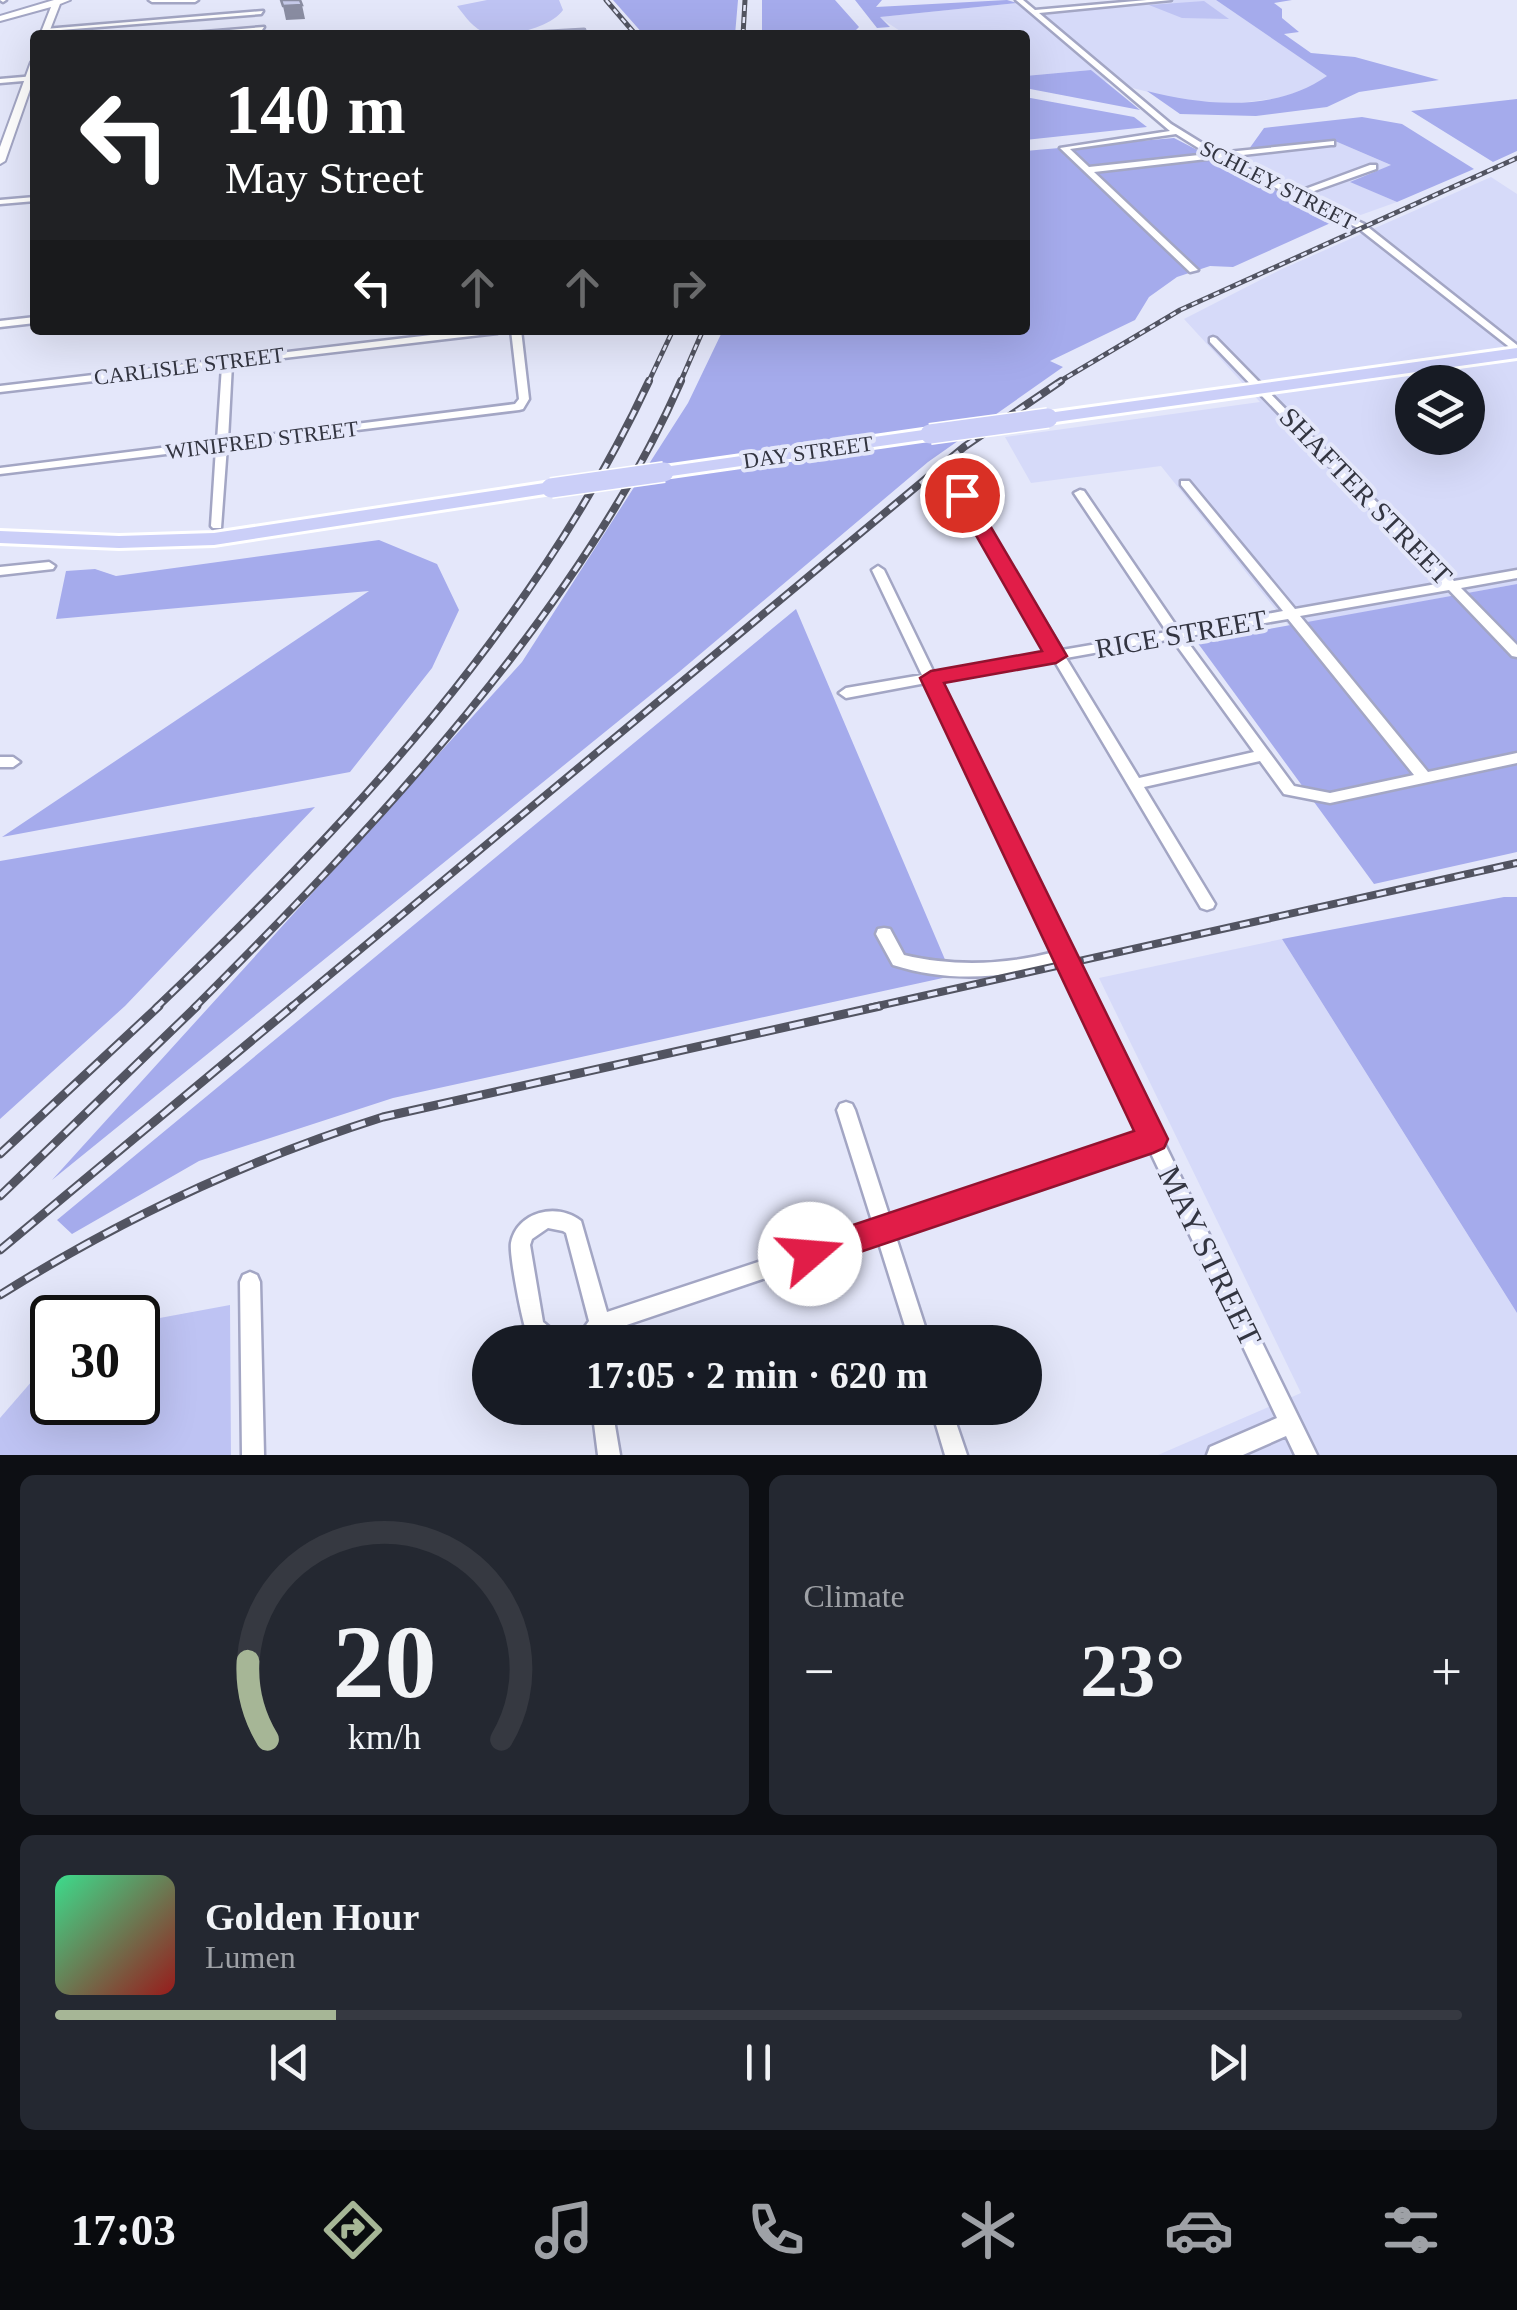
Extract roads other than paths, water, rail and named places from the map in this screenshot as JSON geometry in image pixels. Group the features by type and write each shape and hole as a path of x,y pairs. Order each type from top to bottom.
{"main road":[{"name":"DAY STREET","path":"0,523 104,528 278,527 1517,352"},
{"name":"DAY STREET","path":"0,537 182,540 256,534 278,527"}],"street":[{"path":"153,1 195,0"},
{"path":"260,0 262,30"},
{"name":"SCHLEY STREET","path":"1019,0 1178,133 1216,156 1361,226 1517,352"},
{"path":"1032,12 1168,0"},
{"path":"0,19 60,1"},
{"path":"47,30 60,1"},
{"path":"68,30 261,12"},
{"path":"0,82 30,79"},
{"path":"0,161 30,86"},
{"path":"1178,133 1064,148 1192,270"},
{"path":"1087,170 1331,144"},
{"path":"1298,194 1373,167"},
{"path":"0,202 30,199"},
{"path":"0,324 30,321"},
{"name":"CARLISLE STREET","path":"0,389 454,335"},
{"name":"WINIFRED STREET","path":"0,470 522,405 516,335"},
{"name":"SHAFTER STREET","path":"1214,340 1517,653"},
{"path":"217,526 227,362"},
{"path":"1186,483 1425,778"},
{"path":"1080,493 1281,784 1304,796 1330,798 1517,758"},
{"path":"962,495 1208,904"},
{"path":"0,573 50,566"},
{"name":"MAY STREET","path":"878,570 1306,1455"},
{"name":"RICE STREET","path":"846,693 1517,574"},
{"path":"1134,784 1260,756"},
{"path":"884,934 898,960 926,968 1008,971 1063,957"},
{"path":"846,1110 915,1325"},
{"path":"619,1325 884,1226 1153,1139"},
{"path":"534,1325 520,1245 525,1233 546,1219 567,1222 574,1228 592,1325"},
{"path":"250,1282 253,1455"},
{"path":"1218,1455 1291,1424"},
{"path":"605,1425 609,1455"},
{"path":"946,1425 956,1455"}],"railway":[{"path":"606,0 632,30"},
{"path":"743,30 745,0"},
{"path":"1057,383 1180,310 1517,158"},
{"path":"648,382 671,335"},
{"path":"680,383 701,335"},
{"path":"194,1008 399,793 529,634 639,467 681,381"},
{"path":"290,1008 964,447 1061,381"},
{"path":"156,1008 298,867 432,717 551,556 603,470 648,382"},
{"path":"869,1008 1517,863"},
{"path":"0,1154 159,1006"},
{"path":"0,1196 197,1006"},
{"path":"0,1250 293,1006"},
{"path":"0,1295 92,1241 186,1194 282,1152 383,1117 880,1006"}]}
